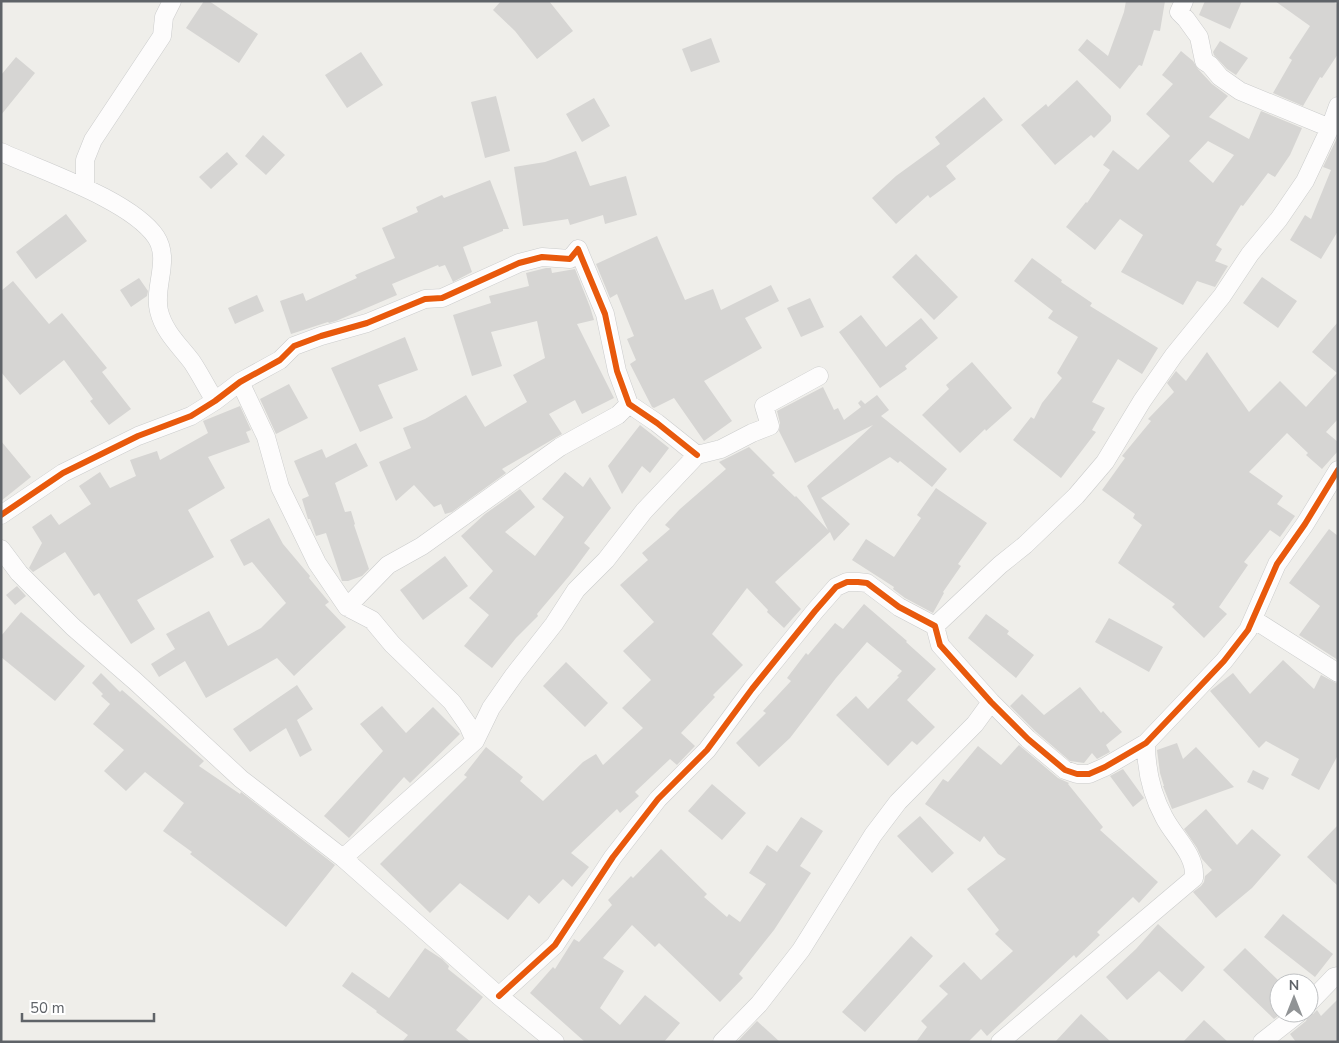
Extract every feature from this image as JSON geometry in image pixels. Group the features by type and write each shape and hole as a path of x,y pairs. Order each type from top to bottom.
{"street":[{"path":"85,187 86,160 93,140 162,36 164,17 172,1"},
{"path":"1184,1 1178,12 1199,37 1204,61 1220,77 1240,91 1330,128"},
{"path":"935,626 1000,566 1026,545 1076,496 1105,462 1142,401 1174,355 1222,296 1250,254 1279,219 1305,182 1338,106"},
{"path":"1,152 85,187 126,210 147,226 157,238 161,251 162,270 159,311 170,335 192,362 215,401"},
{"path":"1,515 63,473 138,436 191,416 240,382 280,360 294,346 367,323 424,299 442,298 519,263 542,257 570,259 578,250 605,314 618,371 629,404 698,455"},
{"path":"343,858 476,741 491,708 554,624 576,590 606,560 644,512 698,455 721,449 770,426 764,406 819,376"},
{"path":"240,382 266,437 280,487 316,562 347,607 372,620 392,644 452,702 468,725 476,741"},
{"path":"347,607 388,565 422,546 560,447 618,415 629,404"},
{"path":"499,996 555,945 613,857 641,821 658,800 706,750 836,587 847,582 868,583 899,607 935,626 940,644 990,702 1028,739 1065,770 1077,774 1089,774 1146,743 1224,662 1248,630 1277,564 1305,524 1338,470"},
{"path":"1,549 19,573 73,627 241,779 343,858 554,1042"},
{"path":"1,573 19,573"},
{"path":"1253,618 1338,674"},
{"path":"722,1042 759,1004 801,950 873,835 898,802 974,724 990,702"},
{"path":"1000,1042 1194,878 1193,862 1164,817 1155,796 1146,758 1146,743"},
{"path":"1319,993 1338,976"},
{"path":"1262,1042 1286,1023"}],"building":[{"path":"204,1 209,1 258,34 239,63 186,28"},
{"path":"501,1 549,1 573,31 537,59 515,31 493,10"},
{"path":"1126,1 1165,1 1160,31 1154,30 1142,66 1139,65 1120,89 1078,50 1087,39 1108,56 1124,12"},
{"path":"1205,1 1242,1 1230,29 1199,15"},
{"path":"1275,1 1333,1 1338,5 1338,54 1322,78 1320,77 1303,106 1273,93 1292,60 1289,58 1310,26"},
{"path":"711,38 720,62 691,72 682,49"},
{"path":"1220,41 1248,58 1236,75 1227,69 1214,55 1213,52"},
{"path":"1181,51 1193,61 1212,84 1228,96 1209,117 1249,139 1261,111 1302,128 1290,155 1275,177 1268,173 1243,206 1241,205 1216,245 1222,249 1215,261 1228,266 1215,287 1197,281 1183,305 1121,272 1143,235 1120,219 1095,250 1066,227 1087,203 1110,170 1103,165 1113,150 1138,170 1170,136 1146,114 1173,84 1162,75","holes":["1208,141 1234,155 1213,183 1189,161"]},
{"path":"361,52 383,85 347,108 325,75"},
{"path":"16,57 35,73 1,115 1,75"},
{"path":"1077,80 1111,116 1111,121 1094,138 1091,135 1055,165 1021,125 1046,104 1048,107"},
{"path":"496,96 510,151 485,158 471,102"},
{"path":"984,97 1003,120 946,166 956,179 930,198 928,195 896,224 872,198 896,176 940,144 935,137"},
{"path":"594,98 610,126 582,142 566,114"},
{"path":"263,135 285,155 266,175 245,156"},
{"path":"1338,136 1338,231 1321,259 1290,240 1305,215 1311,219 1331,170 1323,167"},
{"path":"576,151 590,186 626,176 637,215 605,224 603,215 570,225 568,219 523,226 514,167 545,162"},
{"path":"227,152 238,164 211,189 199,177"},
{"path":"490,180 509,229 503,229 503,231 463,247 472,272 453,282 445,265 439,267 438,265 392,284 397,295 336,321 291,334 280,301 303,293 306,301 357,278 355,275 395,258 382,228 418,212 416,207 442,195 444,198"},
{"path":"66,214 87,241 36,279 16,252"},
{"path":"657,236 685,300 713,289 721,310 771,285 779,301 745,318 762,348 704,381 732,421 704,441 674,398 654,408 652,407 630,364 636,360 627,339 634,336 617,294 610,298 596,264"},
{"path":"916,254 958,297 934,320 892,277"},
{"path":"1032,258 1062,280 1061,282 1092,303 1090,306 1158,348 1142,374 1118,359 1092,402 1105,408 1092,430 1096,432 1061,478 1013,440 1031,417 1034,419 1042,403 1062,378 1057,373 1078,337 1048,318 1053,311 1014,281"},
{"path":"551,268 552,273 575,269 594,320 577,324 614,398 582,414 575,400 549,414 562,434 502,469 506,473 452,512 445,514 441,504 434,507 414,485 396,501 379,462 411,448 403,428 425,419 466,395 485,427 527,402 513,375 545,358 537,321 491,332 502,366 472,376 453,315 491,303 489,296 529,286 526,273"},
{"path":"1262,277 1297,301 1278,328 1243,303"},
{"path":"139,278 148,291 147,296 131,307 120,290"},
{"path":"13,281 49,324 62,313 107,368 102,372 131,409 109,425 90,401 93,399 64,360 20,395 1,372 1,291"},
{"path":"257,295 264,311 235,324 228,308"},
{"path":"810,298 824,327 801,337 787,308"},
{"path":"861,315 886,347 921,318 938,338 905,366 907,369 880,388 839,332"},
{"path":"1338,322 1338,419 1326,432 1338,442 1338,451 1322,469 1306,455 1308,453 1287,433 1249,472 1283,496 1277,504 1295,516 1280,537 1270,530 1244,562 1248,565 1219,607 1227,614 1204,638 1172,607 1175,604 1118,563 1142,525 1133,518 1135,514 1102,490 1125,458 1122,456 1151,421 1148,419 1174,392 1167,383 1176,371 1186,381 1207,352 1249,412 1280,381 1306,407 1337,373 1312,352"},
{"path":"405,337 418,370 378,385 393,418 360,432 331,368"},
{"path":"972,362 1012,408 986,431 985,429 960,453 922,415 949,389 946,385"},
{"path":"289,384 308,418 276,434 260,399"},
{"path":"823,387 834,410 838,408 844,420 861,407 858,403 861,400 865,404 877,395 889,410 881,416 947,469 932,487 900,461 898,463 890,457 821,498 850,524 834,541 830,532 775,582 801,609 784,628 767,612 768,610 747,588 712,634 743,665 713,695 715,697 681,733 695,746 677,765 670,759 635,792 639,796 620,813 617,809 571,853 589,867 572,887 563,879 539,904 529,895 508,920 460,883 430,913 380,864 467,777 464,775 486,747 523,777 520,781 543,801 583,762 596,754 603,765 643,728 622,708 651,680 623,651 654,622 620,585 648,560 642,553 670,529 665,525 680,509 726,469 719,462 749,447 775,473 772,475 796,496 828,530 807,486 873,425 795,463 779,431 780,423 777,411"},
{"path":"240,406 251,430 246,432 250,442 208,457 225,488 188,510 214,557 137,600 155,629 131,644 99,593 94,596 65,552 33,572 29,568 42,543 32,527 51,514 59,525 91,504 79,486 100,472 110,488 136,476 130,460 157,451 160,460 208,433 203,421"},
{"path":"640,425 669,448 650,473 642,466 622,494 608,466"},
{"path":"1,441 31,477 1,501"},
{"path":"356,443 368,466 335,483 345,512 351,511 369,569 362,576 342,581 326,533 316,536 310,519 308,519 302,499 309,496 294,461 322,449 326,458"},
{"path":"565,472 583,487 590,477 611,508 584,543 590,548 570,575 537,614 538,616 516,638 492,668 464,646 489,615 469,598 493,571 461,536 485,514 520,489 535,507 505,532 535,556 564,517 542,499"},
{"path":"936,488 987,523 958,564 961,566 943,592 933,613 905,598 893,589 894,587 852,560 866,539 894,557 921,518 917,515"},
{"path":"269,518 283,544 329,602 325,605 346,627 294,676 277,658 206,698 185,661 159,677 151,664 175,649 166,634 209,611 228,646 261,628 286,603 252,562 244,566 230,540"},
{"path":"1329,529 1338,536 1338,660 1299,635 1320,606 1289,583"},
{"path":"445,556 468,586 423,620 400,590"},
{"path":"17,586 26,596 15,605 6,595"},
{"path":"864,604 936,669 907,700 935,727 917,745 912,741 888,766 836,715 856,696 868,709 899,677 897,676 902,671 867,642 836,678 790,738 759,767 736,743 766,713 763,711 791,681 787,678 806,653 808,655 835,623 843,629"},
{"path":"21,612 85,666 55,701 1,657 1,636"},
{"path":"986,614 1009,631 1007,634 1034,655 1016,678 968,638"},
{"path":"1109,618 1163,647 1149,672 1095,642"},
{"path":"1283,660 1314,689 1321,675 1338,684 1338,755 1319,790 1291,775 1299,759 1266,741 1259,748 1210,691 1233,673 1250,694"},
{"path":"566,662 608,703 585,727 543,686"},
{"path":"101,673 120,692 122,690 204,761 199,766 240,794 241,792 335,865 286,927 190,854 192,852 163,831 184,803 145,772 126,791 104,771 124,750 93,724 110,704 101,696 103,694 92,683"},
{"path":"297,685 313,709 297,720 312,750 300,757 286,728 250,752 233,729"},
{"path":"1080,687 1101,713 1103,711 1122,732 1106,745 1110,752 1097,759 1092,753 1084,763 1070,761 1035,731 1010,706 1022,694 1044,715"},
{"path":"382,706 406,733 433,707 460,734 410,783 404,777 349,838 324,816 383,751 360,724"},
{"path":"1177,743 1183,759 1196,747 1234,787 1172,809 1163,786 1157,750"},
{"path":"1019,745 1058,778 1069,783 1103,827 1100,830 1158,882 1139,903 1133,897 1097,932 1100,935 1076,958 1074,955 987,1036 981,1029 968,1042 916,1042 927,1027 921,1021 948,994 939,986 964,962 981,980 1013,951 995,934 999,930 967,889 1006,859 998,854 984,836 980,842 925,804 943,779 948,782 978,746 1001,765"},
{"path":"1123,769 1144,798 1133,807 1110,776"},
{"path":"1253,770 1269,778 1263,790 1247,782"},
{"path":"712,784 746,813 722,840 688,811"},
{"path":"1206,809 1237,845 1252,829 1281,855 1252,888 1216,918 1193,892 1201,886 1205,876 1212,870 1202,859 1184,829"},
{"path":"920,816 954,853 932,873 897,836"},
{"path":"801,817 823,831 800,866 811,873 774,930 739,974 743,978 720,1002 659,943 655,947 632,925 603,958 624,971 600,1008 620,1025 645,995 680,1023 664,1042 585,1042 530,993 553,967 555,969 574,939 579,942 612,905 608,900 661,849 707,894 704,897 727,917 729,914 740,922 766,884 749,873 767,845 777,852"},
{"path":"1338,825 1338,886 1307,857"},
{"path":"1283,914 1333,954 1318,973 1310,973 1264,937"},
{"path":"1158,924 1205,967 1182,992 1159,971 1127,1000 1106,977 1136,949"},
{"path":"911,936 933,956 865,1032 842,1012"},
{"path":"425,948 442,959 449,966 448,969 483,997 456,1030 471,1042 402,1042 408,1035 342,986 352,972 389,998"},
{"path":"1245,948 1271,973 1269,973 1269,1014 1223,970"},
{"path":"1338,999 1338,1042 1296,1042 1290,1034 1304,1023 1319,1023 1319,1013 1321,1016"},
{"path":"1081,1014 1111,1042 1055,1042"},
{"path":"1204,1020 1228,1042 1183,1042"},
{"path":"757,1021 780,1042 737,1042"}],"cycle path":[{"path":"1,515 63,473 138,436 191,416 240,382 280,360 294,346 367,323 425,299 442,298 519,263 542,257 570,259 578,249 605,314 617,371 629,404 657,423 697,455"},
{"path":"499,996 555,945 613,857 658,799 707,750 752,689 836,587 847,582 867,583 899,607 935,626 940,645 991,702 1028,739 1065,770 1077,774 1089,774 1146,743 1224,661 1248,630 1277,564 1305,524 1338,470"}]}
